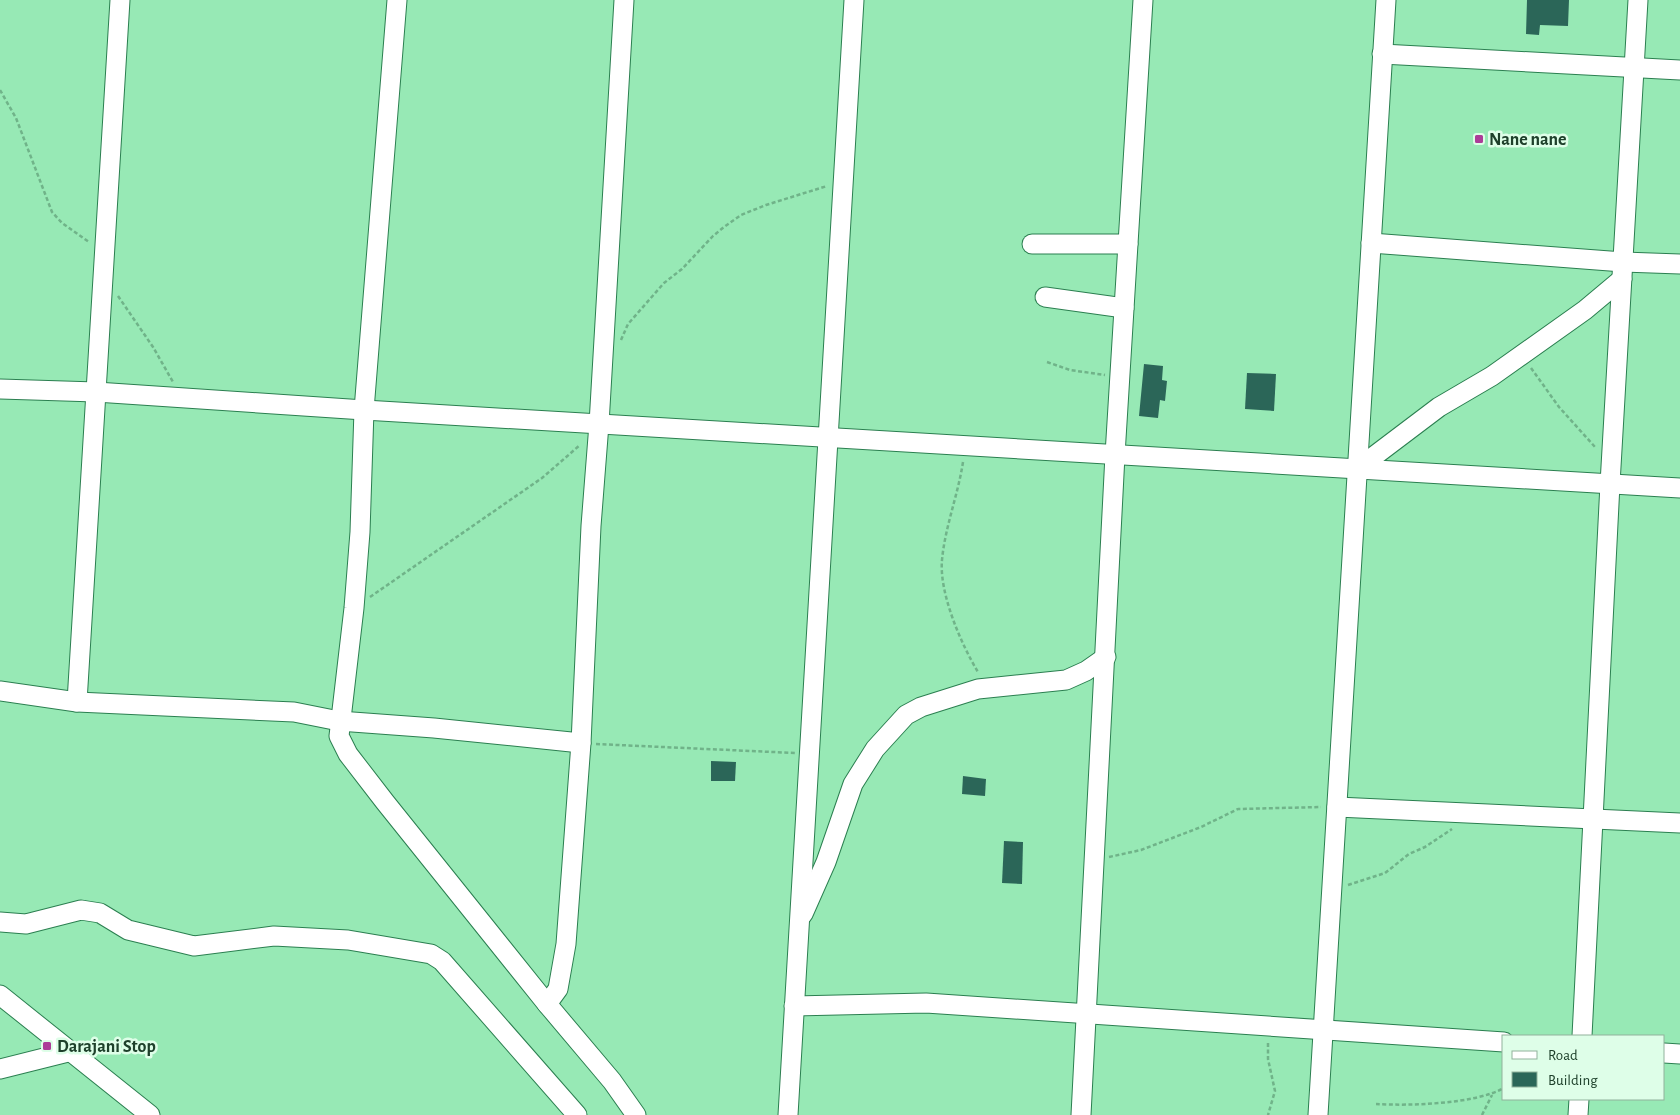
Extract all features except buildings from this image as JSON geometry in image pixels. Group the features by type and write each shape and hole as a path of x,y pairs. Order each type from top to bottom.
{"street":[{"path":"77,702 120,0"},
{"path":"397,0 364,410 360,532 354,608 339,721 339,736 348,754 547,1004 612,1081 636,1115"},
{"path":"547,1004 558,989 566,944 581,743 591,526 599,427 624,0"},
{"path":"788,1115 854,0"},
{"path":"1081,1115 1119,383 1143,0"},
{"path":"1318,1115 1386,0"},
{"path":"1582,1035 1638,0"},
{"path":"1382,54 1680,70"},
{"path":"1371,243 1623,271 1680,264"},
{"path":"1032,244 1128,244"},
{"path":"1357,469 1439,408 1492,376 1586,310 1623,271"},
{"path":"1044,297 1124,308"},
{"path":"0,389 96,392 599,427 828,438 1357,469 1611,475 1680,488"},
{"path":"799,922 826,862 853,784 862,768 889,731 906,715 921,707 988,688 1066,680 1086,671 1106,657"},
{"path":"0,691 77,702 294,712 339,721 434,728 581,743"},
{"path":"1336,807 1680,823"},
{"path":"0,922 26,924 82,910 100,913 128,930 194,946 274,936 348,940 431,954 442,961 577,1115"},
{"path":"0,995 150,1115"},
{"path":"794,1006 926,1003 1502,1042"},
{"path":"0,1069 72,1051"},
{"path":"1665,1053 1680,1054"},
{"path":"1578,1100 1578,1115"}],"path":[{"path":"0,90 16,118 56,217 105,253"},
{"path":"604,343 622,339 628,324 664,283 682,269 713,236 741,215 780,200 843,181"},
{"path":"117,293 167,370 178,398"},
{"path":"1523,354 1559,407 1611,475"},
{"path":"1048,362 1070,370 1106,376 1119,383"},
{"path":"354,608 542,478 599,427"},
{"path":"965,446 957,498 945,544 943,570 948,600 961,639 988,688"},
{"path":"581,743 809,753"},
{"path":"1095,859 1141,850 1244,807 1336,807"},
{"path":"1332,890 1384,873 1409,854 1425,847 1455,827"},
{"path":"1268,1115 1275,1091 1268,1053 1270,1026"},
{"path":"1376,1104 1416,1105 1492,1095 1502,1089"},
{"path":"1482,1115 1492,1095"}],"place":[{"name":"Nane nane","path":"1479,139"},
{"name":"Darajani Stop","path":"47,1046"}]}
